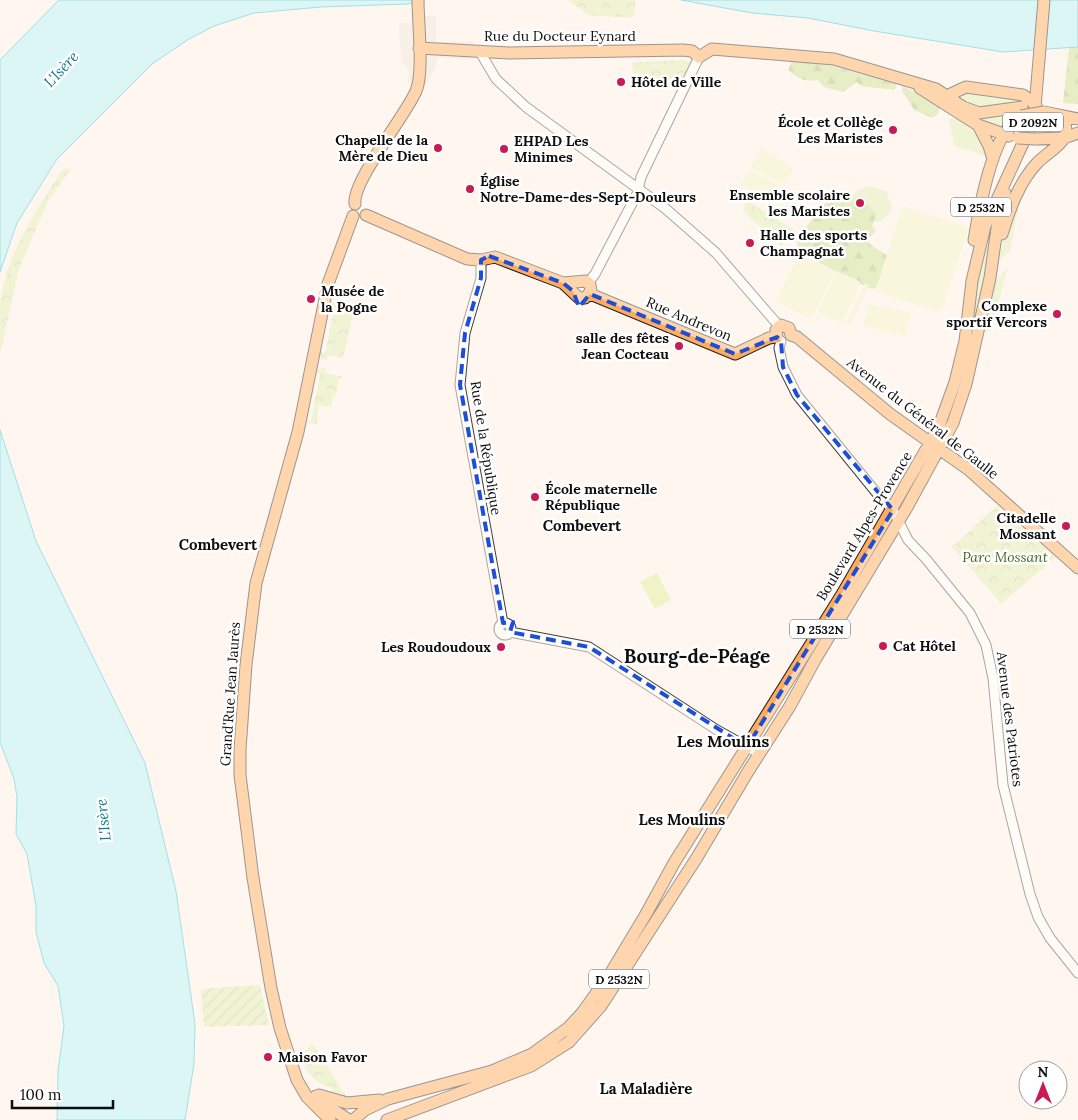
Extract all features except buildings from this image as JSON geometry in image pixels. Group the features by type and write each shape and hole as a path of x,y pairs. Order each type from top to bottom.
{"main road":[{"path":"366,215 359,219 353,216 352,208 356,204 356,194 390,133 409,105 418,86 418,0"},
{"name":"D 2092N","path":"1038,77 1044,0"},
{"name":"Rue du Docteur Eynard","path":"419,48 480,52 683,50 692,51 699,57"},
{"path":"699,57 712,49 819,56 849,63 936,89 978,125 1018,138 1064,138 1066,127 1063,116"},
{"path":"1013,94 1028,87 1038,77"},
{"name":"Boulevard Alpes-Provence","path":"387,1120 523,1070 553,1054 574,1036 601,1006 696,859 898,522 935,445 955,382 968,324 972,281 990,212 1032,124 1043,110 1038,77"},
{"path":"947,100 956,90 966,87 1028,97 1043,110"},
{"path":"947,100 979,113 1043,110 1078,119"},
{"name":"D 2532N","path":"972,281 975,235 993,160 1002,134 1021,112"},
{"path":"978,125 989,146 993,160"},
{"name":"D 2532N","path":"993,264 1009,213 1025,178 1043,157 1064,138 1078,133"},
{"name":"Boulevard Alpes-Provence","path":"354,1120 365,1110 388,1099 470,1077 532,1054 568,1028 582,1013 610,974 674,863 962,399 993,264 999,214 1015,163"},
{"path":"356,204 364,206 366,215"},
{"path":"366,215 467,259 485,258 570,286 579,298 585,298 589,288 583,280 570,286"},
{"name":"Grand'Rue Jean Jaurès","path":"290,1061 271,988 240,776 240,750 256,583 298,432 311,362 317,354 327,304 325,297 353,216"},
{"name":"Rue Andrevon","path":"589,288 735,354 769,338 782,335"},
{"name":"Avenue du Général de Gaulle","path":"782,335 969,470 1078,568"},
{"path":"290,1061 314,1094 326,1105 349,1120"},
{"path":"290,1061 297,1080 307,1097 330,1120"},
{"path":"314,1094 346,1103 388,1099"}],"street":[{"path":"480,52 496,79 526,107 666,209 727,264 782,335"},
{"path":"589,288 699,57"},
{"name":"Rue de la République","path":"485,258 465,333 460,385 503,623 499,627 499,632 504,635 510,632 590,647 747,747"},
{"name":"Avenue des Patriotes","path":"782,335 779,348 783,367 797,395 879,496 893,510 908,540 926,559 970,614 986,645 993,678 1003,785 1030,894 1038,917 1050,938 1078,974"},
{"path":"747,747 760,754"}],"highlighted area":[{"path":"489,256 563,283 573,291 579,307 590,294 735,354 777,337 781,341 783,367 797,395 893,510 747,747 589,647 510,632 513,622 503,623 460,385 465,333 481,278 481,260"}],"green space":[{"path":"568,0 636,0 634,16 631,18 588,15"},
{"path":"1069,47 1078,47 1078,104 1063,103"},
{"path":"683,60 692,62 680,88 634,73 631,63 635,62"},
{"path":"792,61 833,66 896,84 895,90 861,86 857,82 843,92 824,87 818,80 809,81 795,76 788,70"},
{"path":"903,86 940,107 937,115 932,118 914,110 902,91"},
{"path":"967,93 1029,101 983,110 964,101 963,97"},
{"path":"1023,110 1011,117 1000,130 962,111"},
{"path":"949,119 956,119 979,139 986,156 954,146"},
{"path":"761,149 794,167 785,185 751,167"},
{"path":"63,169 71,169 48,201 19,269 0,354 0,304 8,268 23,234 42,200"},
{"path":"749,169 781,185 773,202 741,185"},
{"path":"868,186 886,191 892,206 890,213 879,222 841,218 850,198 857,191"},
{"path":"1023,187 1010,251 998,261 1006,230"},
{"path":"835,191 844,196 845,201 855,200 862,202 877,213 872,226 876,231 867,240 890,260 879,286 872,289 847,278 798,251 797,238"},
{"path":"746,200 801,234 786,241 781,246 743,211"},
{"path":"902,206 969,227 942,312 875,292"},
{"path":"993,211 992,245 971,341 969,341 978,271"},
{"path":"800,254 835,272 811,319 776,301"},
{"path":"1007,269 992,328 986,333 986,307 996,281"},
{"path":"837,271 861,282 842,323 818,312"},
{"path":"865,283 869,285 851,325 846,322"},
{"path":"331,302 339,304 338,310 353,314 343,358 328,355 327,360 319,359 320,352 325,353 334,310 329,309"},
{"path":"868,304 911,313 905,336 863,326"},
{"path":"326,368 325,373 342,376 342,378 339,378 336,395 333,395 331,407 318,405 317,424 308,423 307,420 311,421 320,374 316,374 317,369"},
{"name":"Parc Mossant","path":"997,506 1056,557 1001,604 952,547"},
{"path":"657,573 671,600 655,609 640,582"},
{"path":"260,985 269,1025 204,1027 201,989"},
{"path":"313,1044 346,1096 332,1095 332,1088 320,1083 308,1072 300,1055"}],"shaded area":[{"path":"421,16 436,16 436,42 474,41 473,59 437,58 436,67 424,88 408,83 409,72 401,60 399,26 400,23 414,24"}],"water":[{"name":"L'Isère","path":"59,0 425,0 408,4 321,7 254,13 214,26 189,39 152,64 57,159 17,223 0,272 0,60"},
{"path":"681,0 1078,0 1078,47 1003,52 808,18 752,13"},
{"name":"L'Isère","path":"0,430 36,541 145,763 176,891 195,1024 194,1064 185,1120 57,1120 58,1071 64,1026 58,986 44,963 36,932 36,906 27,854 16,834 17,797 14,779 0,742"}],"place":[{"name":"Hôtel de Ville","path":"621,82"},
{"name":"École et Collège Les Maristes","path":"893,130"},
{"name":"Chapelle de la Mère de Dieu","path":"438,148"},
{"name":"EHPAD Les Minimes","path":"504,149"},
{"name":"Église Notre-Dame-des-Sept-Douleurs","path":"470,189"},
{"name":"Ensemble scolaire les Maristes","path":"860,203"},
{"name":"Halle des sports Champagnat","path":"750,243"},
{"name":"Musée de la Pogne","path":"311,299"},
{"name":"Complexe sportif Vercors","path":"1057,314"},
{"name":"salle des fêtes Jean Cocteau","path":"679,346"},
{"name":"École maternelle République","path":"535,497"},
{"name":"Citadelle Mossant","path":"1066,526"},
{"name":"Cat Hôtel","path":"883,646"},
{"name":"Les Roudoudoux","path":"501,647"},
{"name":"Maison Favor","path":"268,1057"}],"district":[{"name":"Combevert","path":"582,525"},
{"name":"Combevert","path":"218,544"},
{"name":"Bourg-de-Péage","path":"697,656"},
{"name":"Les Moulins","path":"723,741"},
{"name":"Les Moulins","path":"682,819"},
{"name":"La Maladière","path":"646,1088"}]}
